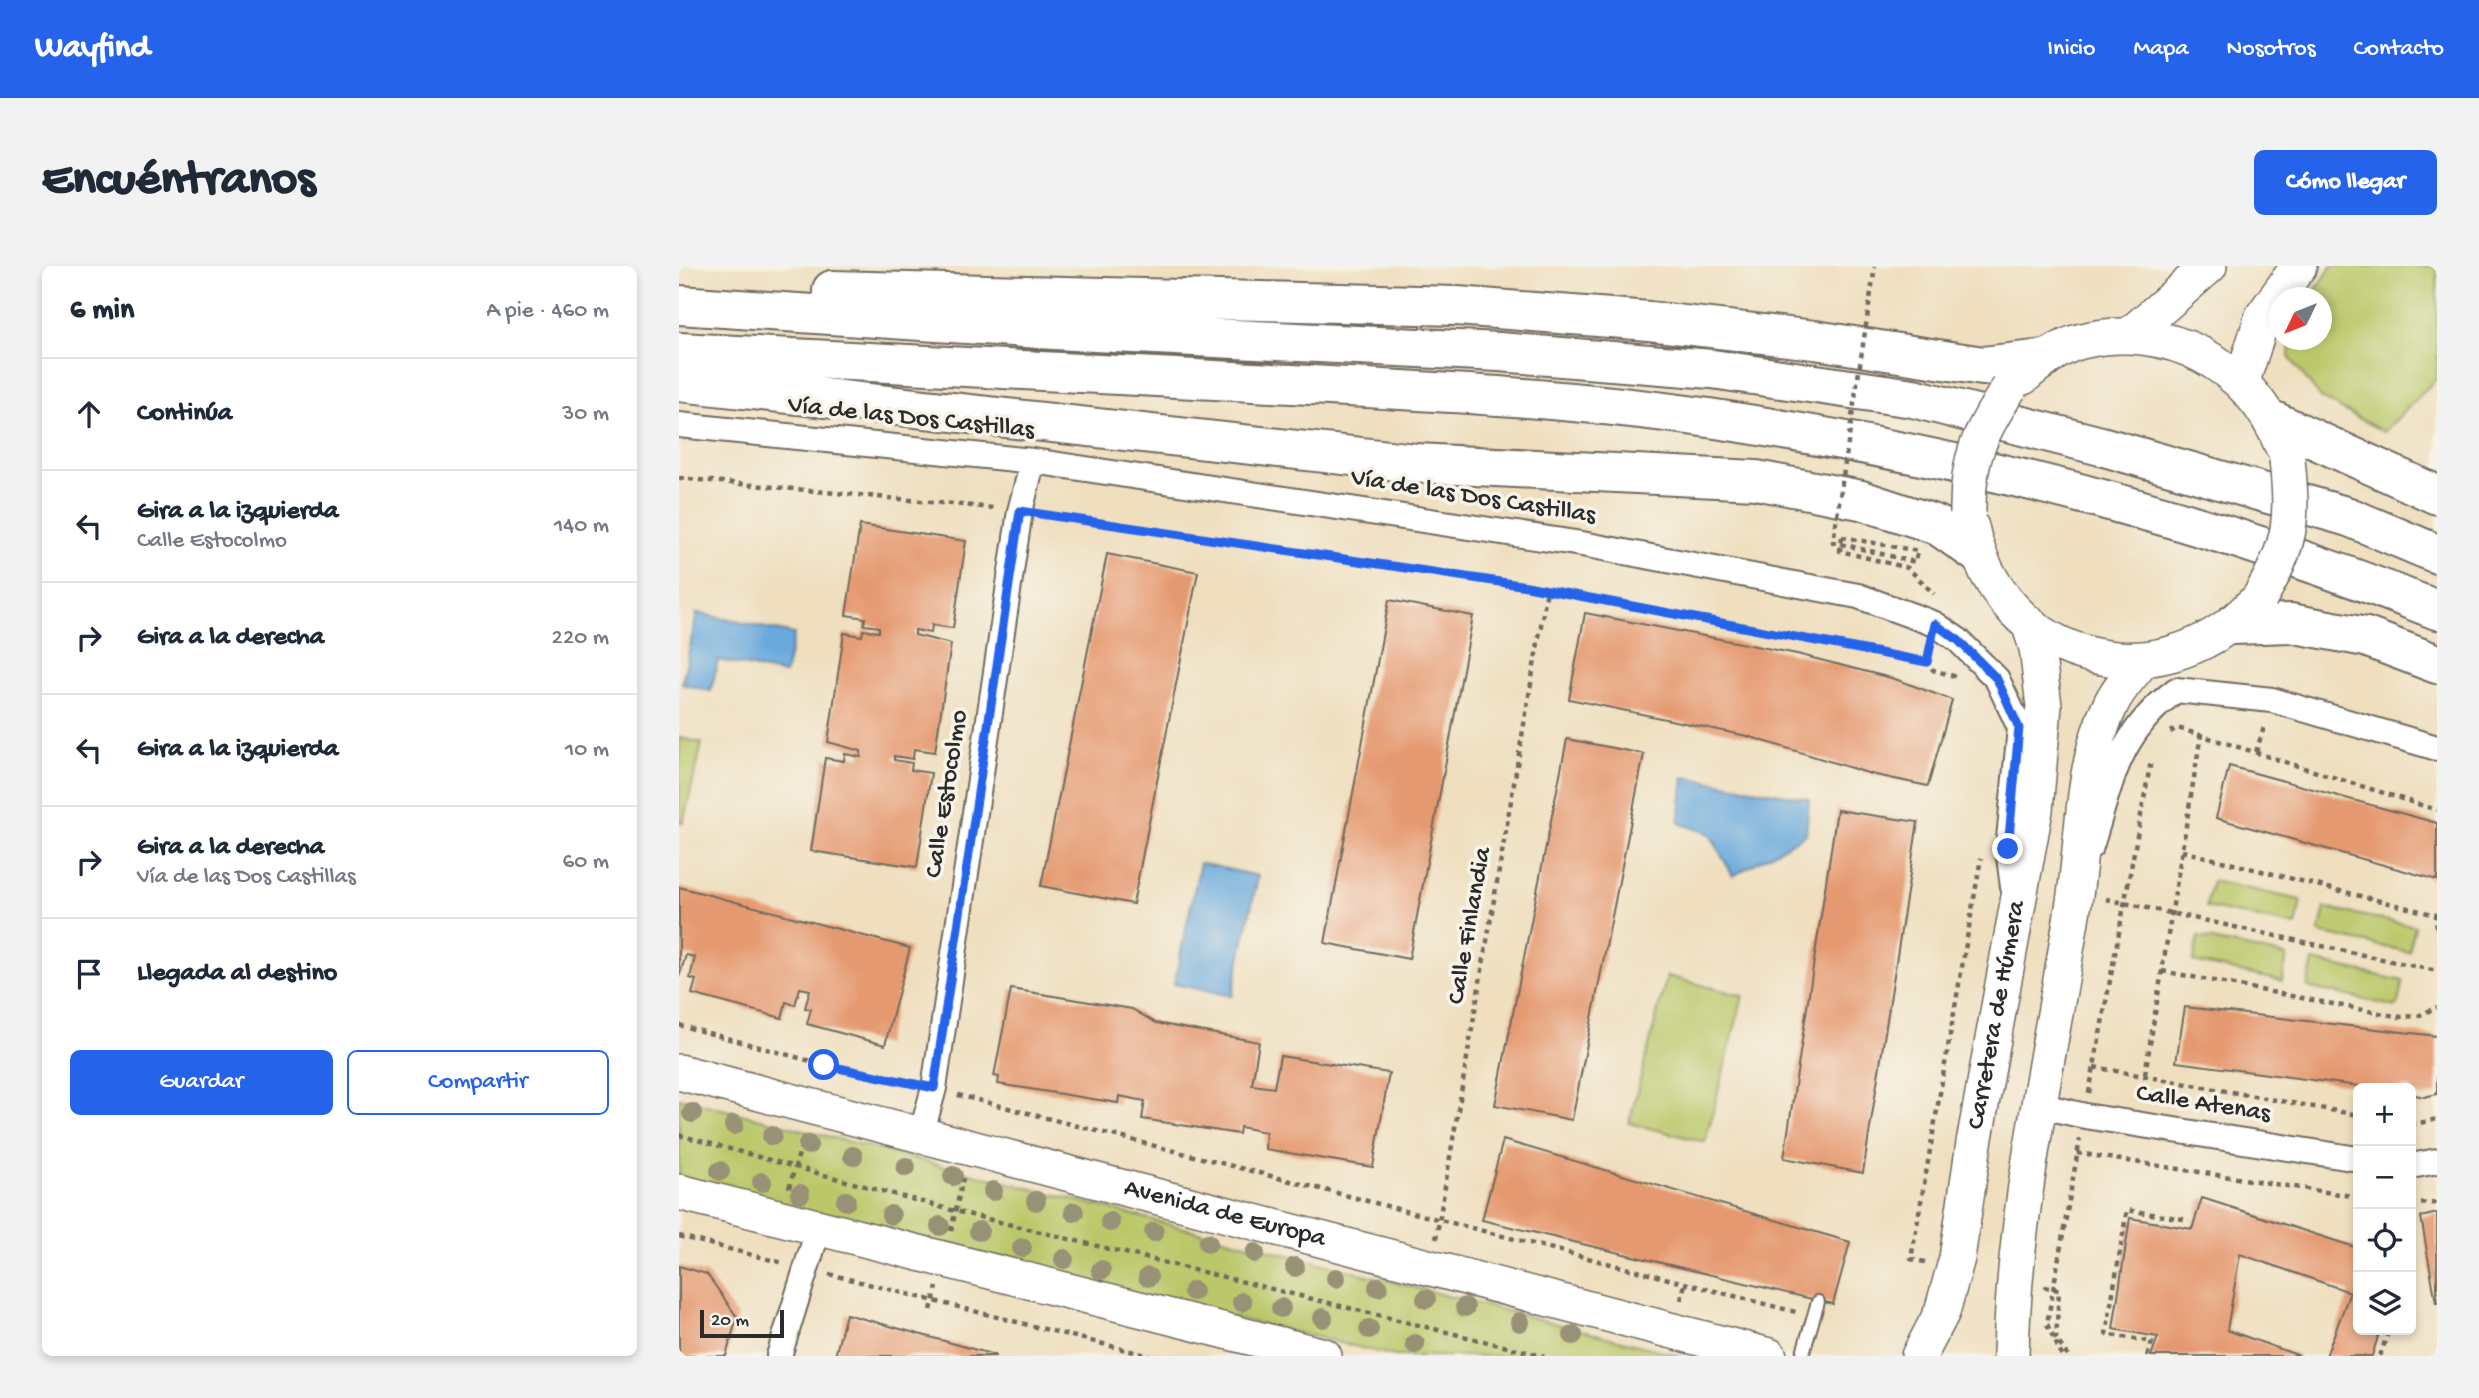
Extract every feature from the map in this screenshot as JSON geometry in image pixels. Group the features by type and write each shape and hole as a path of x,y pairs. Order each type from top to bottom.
{"highway":[{"path":"679,287 1457,306 1649,321 1815,340 1983,366 2044,359"},
{"path":"679,304 1055,330 1499,352 1712,369 1913,398 2101,446 2349,517 2437,554"},
{"path":"679,352 1501,395 1709,418 1909,455 2100,498 2339,571 2437,610"},
{"path":"679,382 1416,463 1756,480 1861,500 1886,508 1937,526 1977,553"},
{"path":"2272,420 2437,495"},
{"path":"2232,625 2290,623 2366,637 2437,664"}],"street":[{"path":"2130,335 2209,266"},
{"path":"2242,381 2263,316 2299,266"},
{"path":"2130,335 2174,341 2218,361 2242,381 2272,420 2287,459 2292,513 2279,565 2259,597 2232,625 2192,649 2142,661 2106,659 2075,650 2030,626 1999,595 1977,553 1968,513 1967,486 1980,432 2009,388 2044,359 2080,341 2130,335"},
{"name":"Vía de las Dos Castillas","path":"679,425 1033,461 1582,544 1858,596 1935,624 1958,640 1997,679 2019,728 2008,849 2016,909"},
{"name":"Calle Estocolmo","path":"921,1135 934,1088 1020,511 1033,461"},
{"name":"Carretera de Húmera","path":"1919,1356 1942,1312 1957,1258 1973,1143 2035,810 2044,706 2037,648 2030,626"},
{"path":"2011,1356 2015,1269 2038,1105 2075,893 2086,780 2111,703 2142,661"},
{"path":"2075,893 2123,748 2150,710 2176,690 2272,700 2437,748"},
{"name":"Avenida de Europa","path":"679,1072 1429,1267 1736,1351 1769,1356"},
{"name":"Calle Atenas","path":"2038,1105 2085,1116 2353,1158"},
{"path":"2416,1165 2437,1161"},
{"path":"679,1192 818,1230 944,1257 1324,1356"},
{"path":"779,1356 818,1230"}],"lane":[{"path":"1802,1356 1818,1302"}],"path":[{"path":"1875,266 1833,542 1915,562 1918,551 1842,537 1840,551 1908,568"},
{"path":"679,478 1020,511 1547,590 1927,662 1933,670 1963,678"},
{"name":"Calle Finlandia","path":"1429,1267 1440,1222 1547,590"},
{"path":"1927,662 1935,624"},
{"path":"2178,728 2437,810"},
{"path":"2145,1074 2201,735"},
{"path":"2062,1356 2047,1324 2153,747"},
{"path":"1911,1259 1983,846"},
{"path":"2182,851 2437,915 2437,932"},
{"path":"2075,893 2437,971"},
{"path":"2162,971 2400,1017 2418,1016 2437,1007"},
{"path":"679,1025 824,1065 934,1088 982,1103 1814,1317"},
{"path":"781,1219 824,1065"},
{"path":"2094,1067 2145,1074 2353,1114"},
{"path":"932,1310 982,1103"},
{"path":"2416,1124 2437,1119"},
{"path":"679,1135 955,1211 1544,1356"},
{"path":"2077,1153 2353,1196"},
{"path":"2416,1204 2437,1203"},
{"path":"2149,1355 2152,1342 2106,1335 2127,1210 2189,1220"},
{"path":"679,1236 1150,1356"},
{"path":"2381,1356 2387,1335"}],"green space":[{"path":"2332,266 2437,266 2437,378 2384,432 2321,398 2289,357 2289,350 2332,350 2332,287 2318,287"},
{"path":"679,738 702,743 683,823 679,822"},
{"path":"2212,881 2301,900 2296,926 2206,907"},
{"path":"2325,908 2415,926 2409,952 2319,933"},
{"path":"2198,937 2287,956 2282,981 2193,962"},
{"path":"2313,961 2403,981 2397,1007 2307,987"},
{"path":"1667,976 1743,996 1705,1142 1629,1123"},
{"path":"679,1098 1681,1356 1395,1356 702,1191 679,1185"}],"water":[{"path":"697,613 794,634 785,674 718,660 711,691 682,684"},
{"path":"1684,777 1809,799 1806,834 1733,876 1710,834 1679,823"},
{"path":"1200,863 1258,876 1232,996 1174,984"}],"building":[{"path":"860,525 966,541 953,628 932,625 931,633 915,630 915,635 951,644 935,752 914,749 913,759 894,756 894,760 912,763 911,770 931,773 917,867 811,851 825,758 844,761 845,754 861,757 861,751 828,742 844,633 862,636 863,630 879,632 879,627 864,625 865,618 846,615"},
{"path":"1107,554 1198,572 1133,904 1041,886"},
{"path":"1389,600 1473,616 1409,959 1325,943"},
{"path":"1585,613 1797,654 1895,679 1952,700 1928,786 1871,774 1747,736 1569,699"},
{"path":"1567,739 1644,754 1572,1120 1495,1105"},
{"path":"2229,766 2437,823 2437,880 2216,818"},
{"path":"1837,810 1918,822 1863,1173 1784,1158"},
{"path":"679,887 910,948 885,1045 807,1024 811,1009 805,1008 810,990 800,988 795,1005 786,1002 782,1018 692,994 696,980 690,978 695,957 686,955 679,977"},
{"path":"1011,989 1132,1009 1156,1023 1259,1042 1252,1085 1274,1088 1280,1056 1389,1073 1373,1167 1265,1149 1266,1132 1240,1127 1239,1134 1142,1119 1145,1101 1119,1096 1118,1103 998,1084 999,1077 994,1076"},
{"path":"2185,1007 2437,1036 2437,1094 2424,1097 2416,1095 2416,1083 2353,1083 2353,1085 2176,1062"},
{"path":"1503,1140 1850,1242 1833,1304 1482,1220"},
{"path":"2202,1198 2353,1246 2353,1335 2378,1335 2372,1356 2326,1356 2350,1292 2240,1254 2227,1330 2300,1356 2151,1356 2158,1337 2113,1329 2130,1218 2192,1229"},
{"path":"2437,1213 2437,1303 2436,1303 2421,1217"},
{"path":"679,1266 707,1274 737,1317 726,1356 679,1356"},
{"path":"846,1314 995,1355 995,1356 835,1356"}],"route":[{"path":"824,1065 934,1088 1020,511 1527,586 1927,662 1935,624 1958,640 1997,679 2019,728 2008,849"}]}
